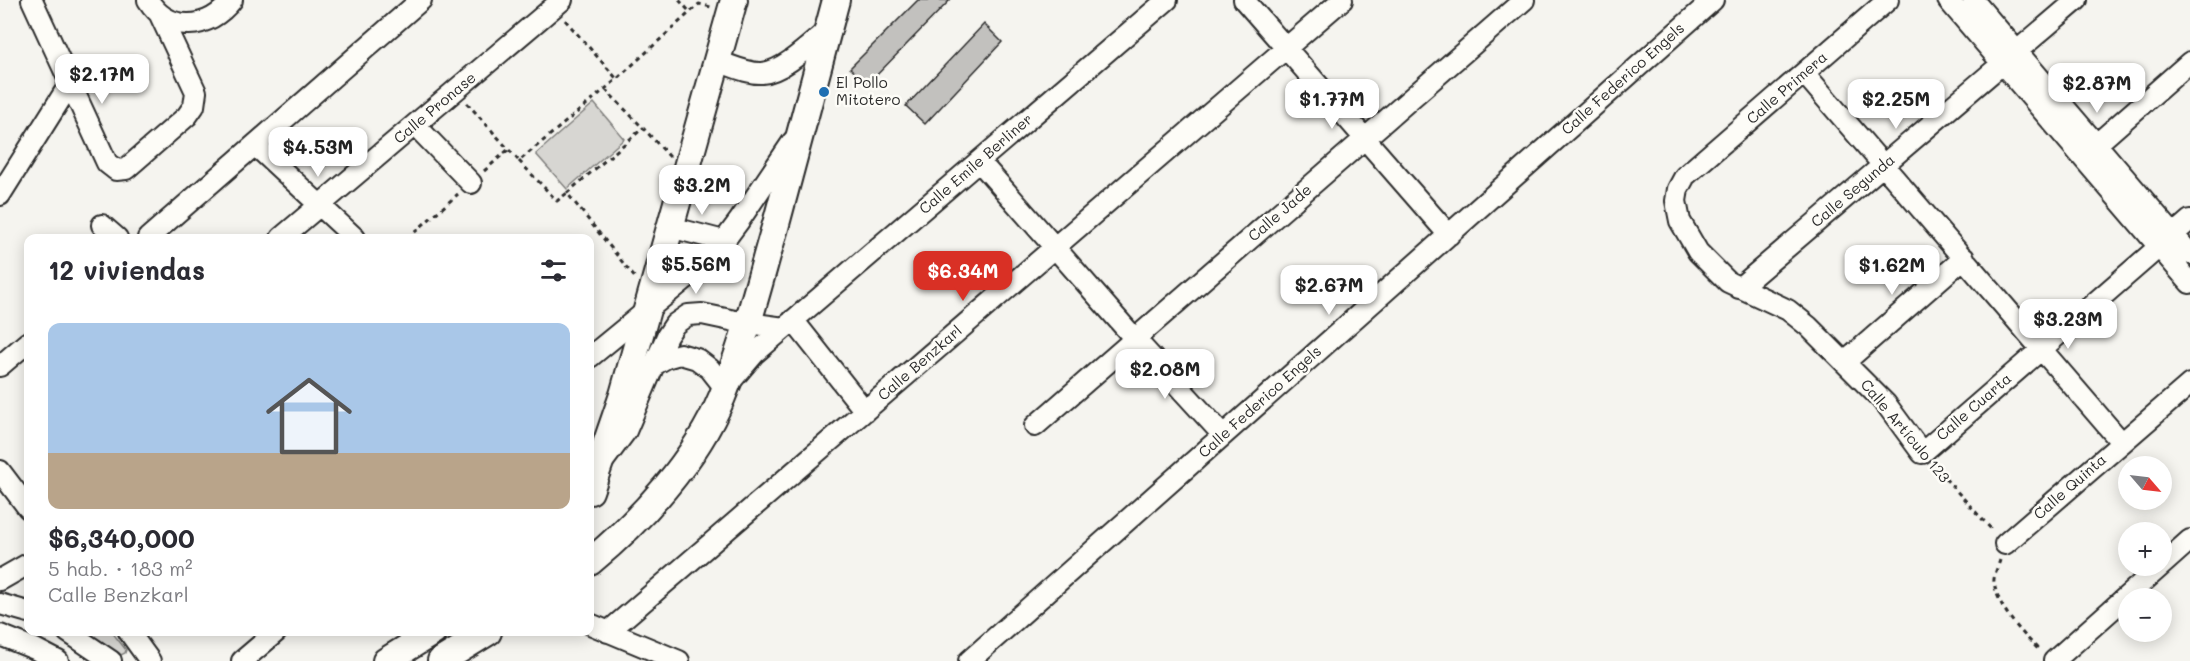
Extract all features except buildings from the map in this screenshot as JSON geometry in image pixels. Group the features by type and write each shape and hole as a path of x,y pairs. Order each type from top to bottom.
{"main road":[{"path":"594,559 618,539 665,486 693,449 725,388 748,323 836,0"},
{"path":"594,481 623,395 732,6"},
{"path":"386,661 427,636"},
{"path":"441,661 482,636"}],"street":[{"path":"32,0 107,163 116,170 126,169 182,122 191,111 195,100 196,92 160,15 148,0"},
{"path":"160,15 187,24 207,21 225,9 232,0"},
{"path":"153,234 421,0"},
{"path":"717,61 761,74 774,70 788,62 828,30 848,0"},
{"name":"Calle Emile Berliner","path":"725,388 754,354 1167,0"},
{"path":"1245,0 1449,235"},
{"name":"Calle Benzkarl","path":"608,632 1342,0"},
{"name":"Calle Jade","path":"1035,426 1524,0"},
{"name":"Calle Federico Engels","path":"969,661 1713,0"},
{"name":"Calle Primera","path":"1685,176 1888,0"},
{"path":"1948,0 2098,143 2166,241 2190,283"},
{"path":"1973,0 2009,57 2166,241 2190,254"},
{"name":"Calle Segunda","path":"1739,288 2077,0"},
{"name":"Calle Pronase","path":"286,234 558,4"},
{"path":"2098,143 2190,62"},
{"path":"1804,73 2122,442"},
{"path":"0,195 71,82"},
{"path":"416,124 471,183"},
{"path":"594,353 649,302 712,257 803,125"},
{"path":"255,144 351,234"},
{"path":"979,161 1135,339 1223,435"},
{"name":"Calle Artículo 123","path":"1685,176 1678,189 1676,201 1680,221 1698,252 1728,282 1788,310 1845,362 1886,404 1922,453"},
{"name":"Calle Cuarta","path":"1922,453 2190,220"},
{"path":"102,225 112,234"},
{"path":"670,227 724,241"},
{"path":"1845,362 1964,258"},
{"path":"600,466 626,431 667,336 675,324 688,315 702,314 748,323 789,324 865,411"},
{"path":"0,366 24,345"},
{"path":"654,365 672,355 688,355 710,369 725,388"},
{"name":"Calle Quinta","path":"2004,543 2190,384"},
{"path":"0,471 24,503"},
{"path":"2049,658 2190,540"},
{"path":"0,580 24,566"},
{"path":"0,604 24,611"},
{"path":"594,626 679,661"},
{"path":"0,635 52,659 59,636"},
{"path":"74,636 111,661"},
{"path":"132,636 150,661"},
{"path":"242,661 271,636"}],"path":[{"path":"680,0 690,12"},
{"path":"558,4 617,79"},
{"path":"519,161 617,79 699,4 732,6"},
{"path":"605,89 686,172"},
{"path":"455,91 557,201 643,128"},
{"path":"567,193 649,302"},
{"name":"Calle Artículo 123","path":"1922,453 2004,543"},
{"path":"2004,543 1994,581 2004,607 2022,633 2049,658"}],"shaded area":[{"path":"594,103 624,139 567,189 536,154"},
{"path":"90,636 115,636 126,650 121,655"}],"place":[{"name":"El Pollo Mitotero","path":"824,92"}]}
